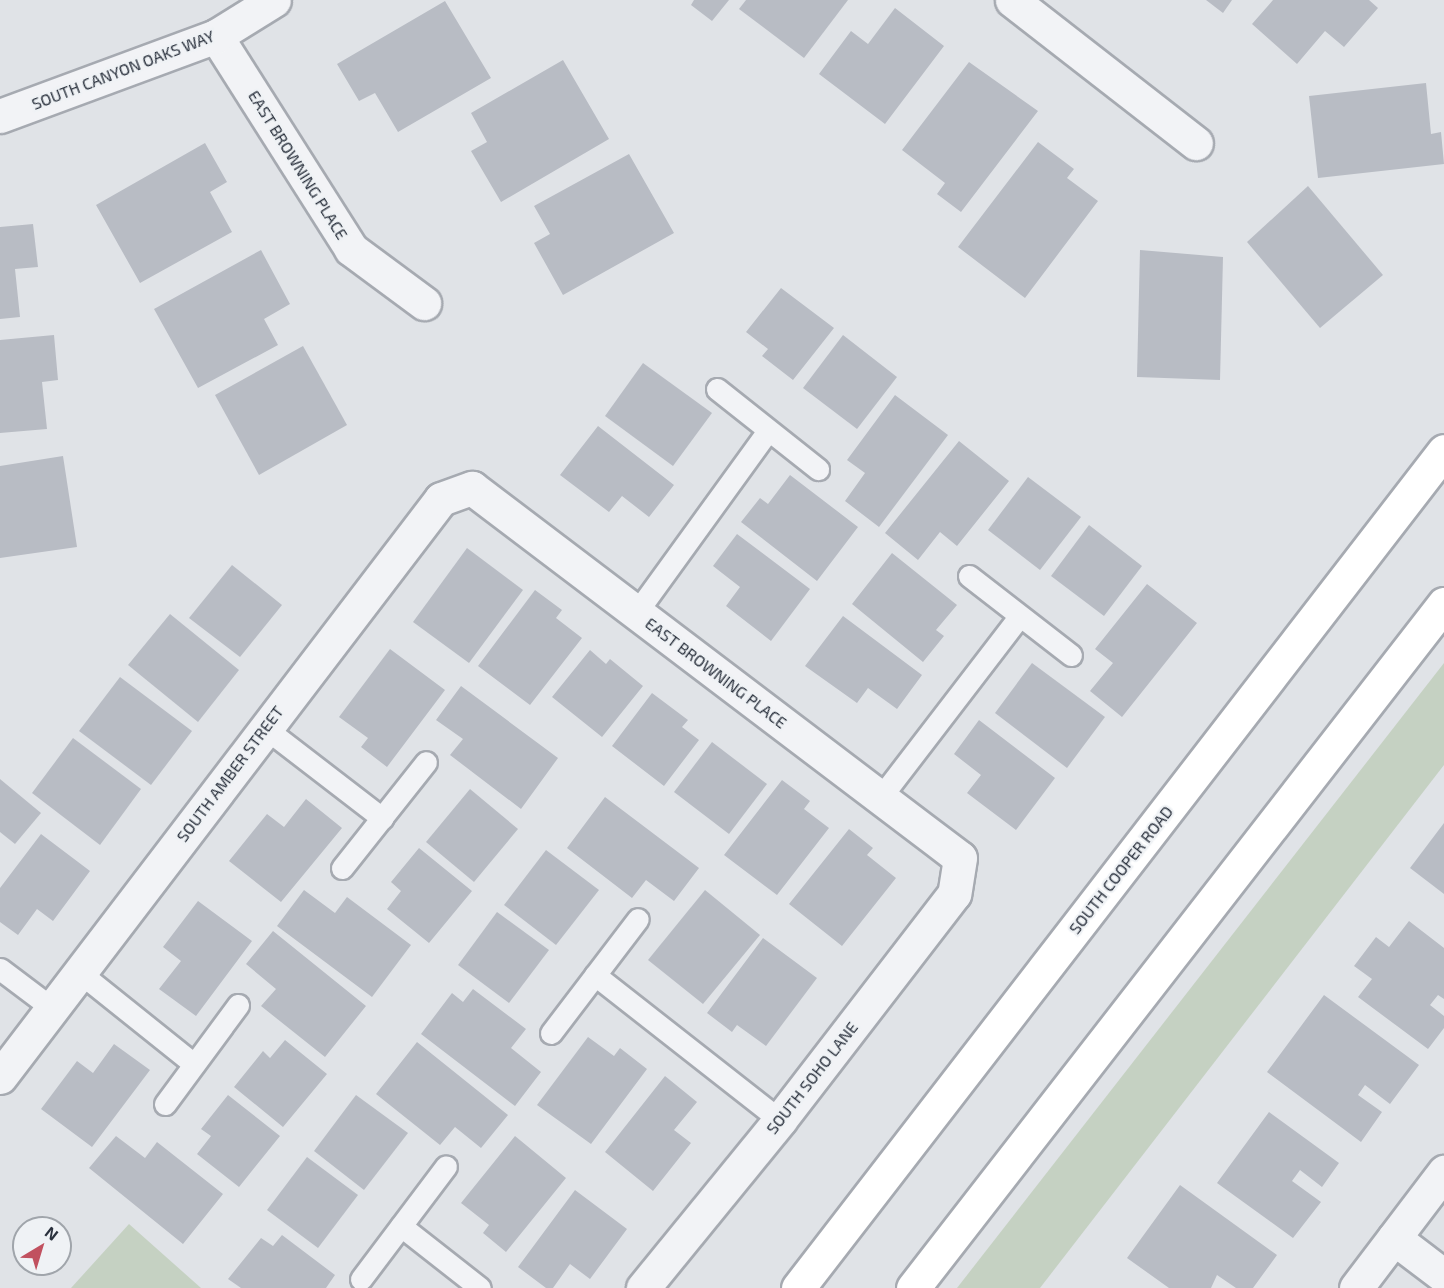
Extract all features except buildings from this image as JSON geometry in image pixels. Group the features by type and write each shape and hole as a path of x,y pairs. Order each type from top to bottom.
{"main road":[{"name":"SOUTH COOPER ROAD","path":"798,1288 1444,451"},
{"path":"913,1288 1444,604"}],"street":[{"name":"SOUTH CANYON OAKS WAY","path":"0,116 216,36 274,0"},
{"path":"1012,0 1196,143"},
{"name":"EAST BROWNING PLACE","path":"216,36 351,249 424,303"},
{"name":"EAST BROWNING PLACE","path":"472,488 960,858"},
{"name":"SOUTH AMBER STREET","path":"0,1077 441,498 472,488"},
{"name":"SOUTH SOHO LANE","path":"643,1288 780,1120 954,894 960,858"},
{"path":"1356,1288 1444,1172"},
{"path":"1394,1238 1444,1276"}],"lane":[{"path":"717,390 767,432 818,469"},
{"path":"636,613 767,432"},
{"path":"969,576 1071,655"},
{"path":"880,798 1019,617"},
{"path":"265,728 382,818"},
{"path":"342,868 426,762"},
{"path":"551,1033 638,919"},
{"path":"0,969 52,1008"},
{"path":"79,972 194,1064"},
{"path":"595,975 780,1120"},
{"path":"165,1104 238,1005"},
{"path":"361,1279 446,1166"},
{"path":"401,1226 480,1288"}],"green space":[{"path":"1444,663 1444,765 1040,1288 957,1288"},
{"path":"129,1224 201,1288 71,1288"}]}
